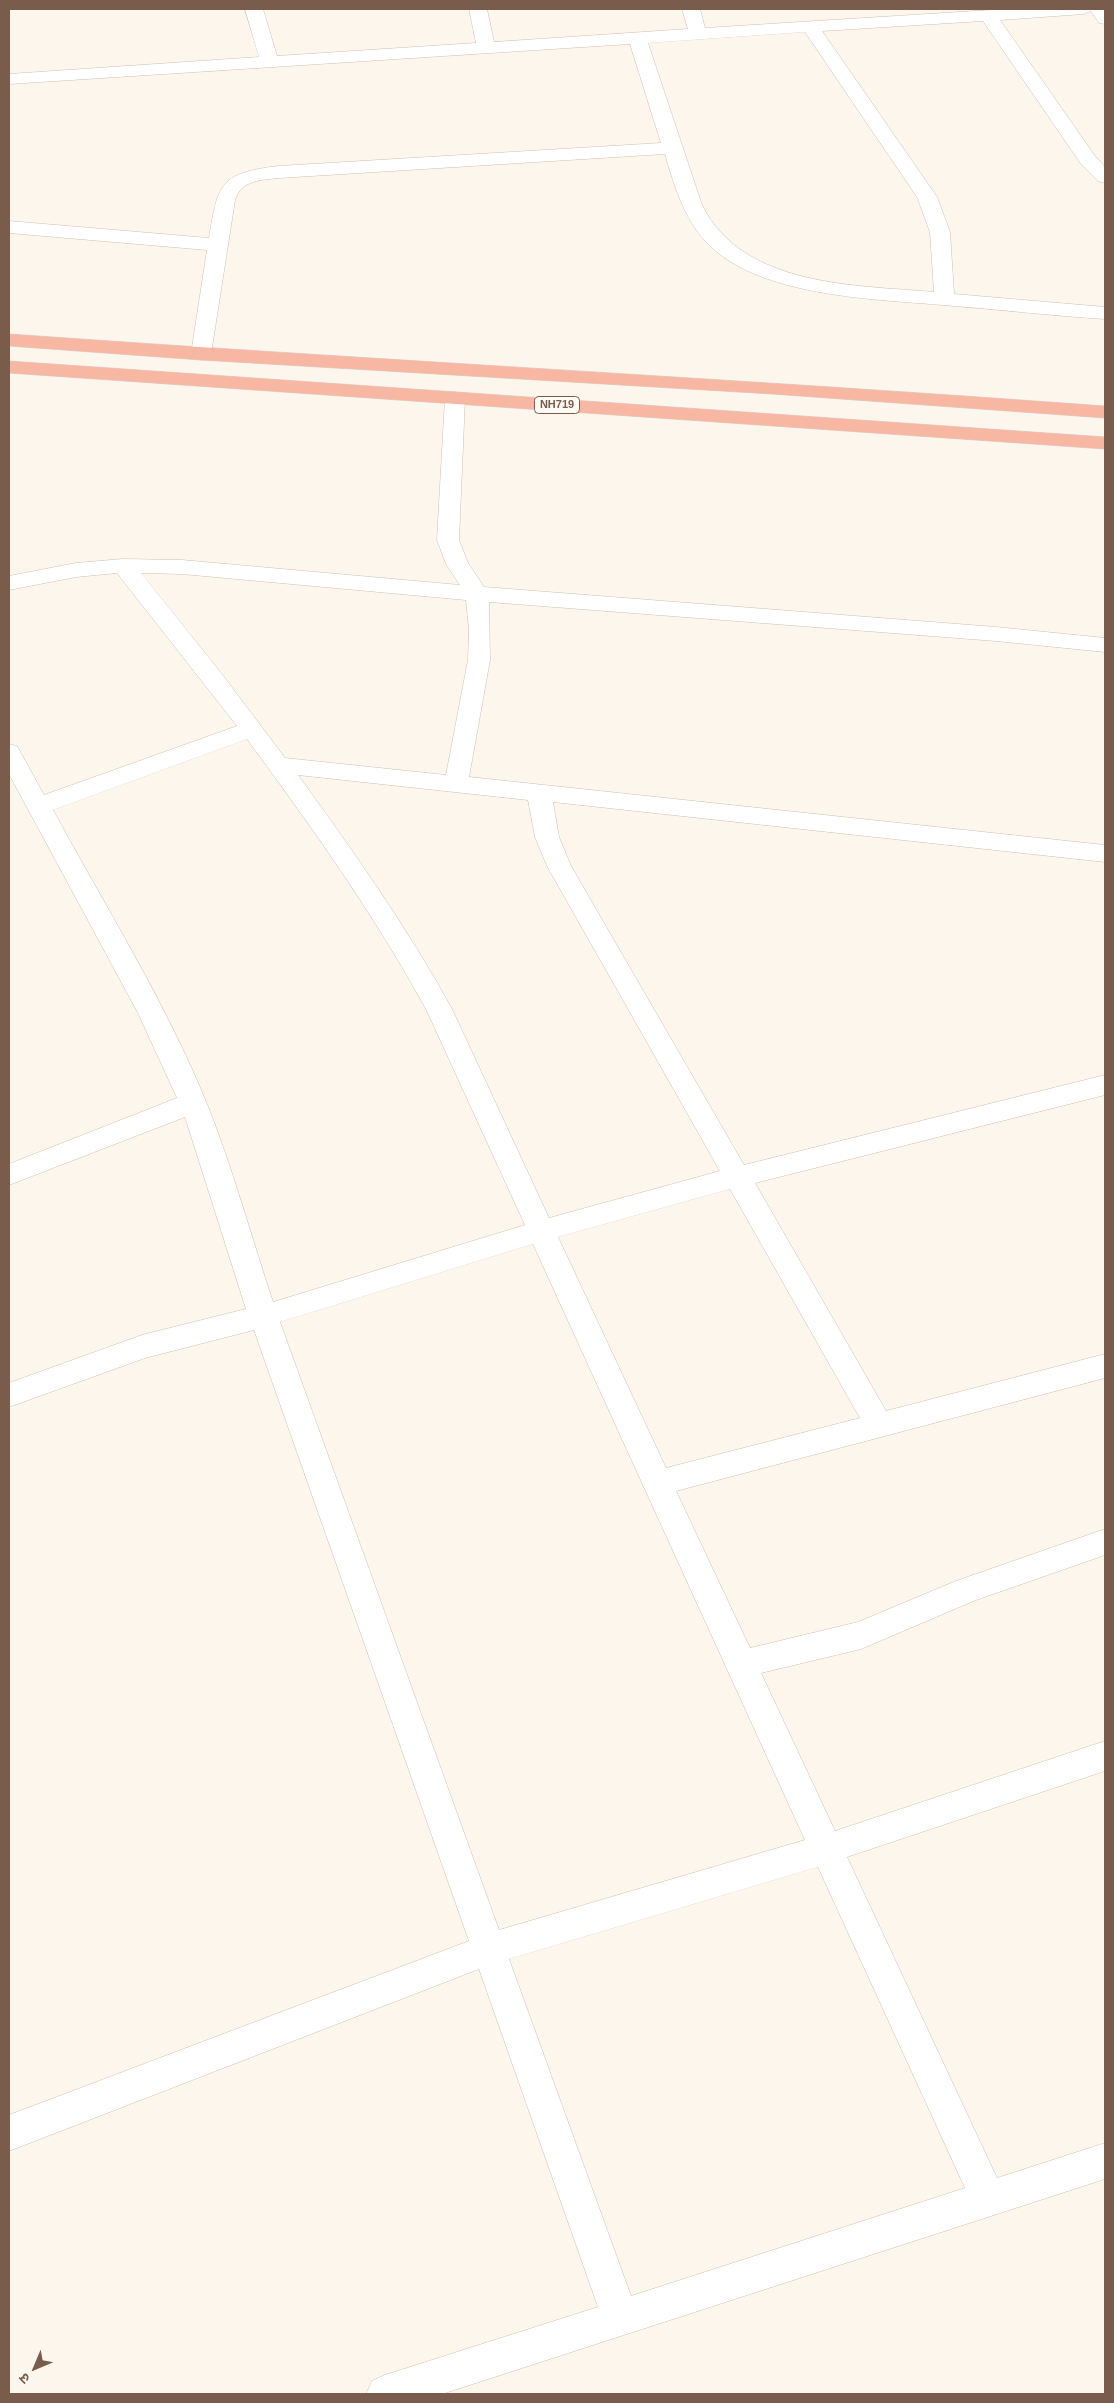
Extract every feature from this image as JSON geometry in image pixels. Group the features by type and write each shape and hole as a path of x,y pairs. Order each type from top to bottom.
{"highway":[{"path":"9,340 201,354 772,388 1105,412"},
{"name":"NH719","path":"9,367 1105,443"}],"street":[{"path":"254,9 269,61"},
{"path":"478,9 486,47"},
{"path":"691,9 698,33"},
{"path":"9,79 809,26 939,13 988,15 1084,9"},
{"path":"1099,9 1105,19"},
{"path":"988,15 1088,160 1105,177"},
{"path":"809,26 926,197 940,232 943,251 944,299"},
{"path":"637,37 673,148 702,222 714,239 741,257 792,281 820,288 1105,313"},
{"path":"201,354 220,244 223,212 230,189 238,181 253,175 279,172 673,148"},
{"path":"9,227 220,244"},
{"path":"455,398 448,540 457,564 477,593 480,630 479,660 456,784"},
{"path":"123,566 190,646 278,765 367,888 411,956 439,1009 988,2199"},
{"path":"9,583 76,570 123,566 182,567 477,593 996,634 1105,646"},
{"path":"39,806 251,729"},
{"path":"9,752 151,1013 193,1103 209,1146 263,1316 620,2318"},
{"path":"278,765 1105,853"},
{"path":"539,792 547,837 559,866 879,1425"},
{"path":"9,1395 142,1347 263,1316 540,1231 737,1177 1105,1085"},
{"path":"9,1175 193,1103"},
{"path":"657,1483 1105,1366"},
{"path":"740,1664 860,1635 967,1590 1105,1542"},
{"path":"9,2133 489,1949 826,1849 1105,1756"},
{"path":"385,2394 1105,2161"}]}
